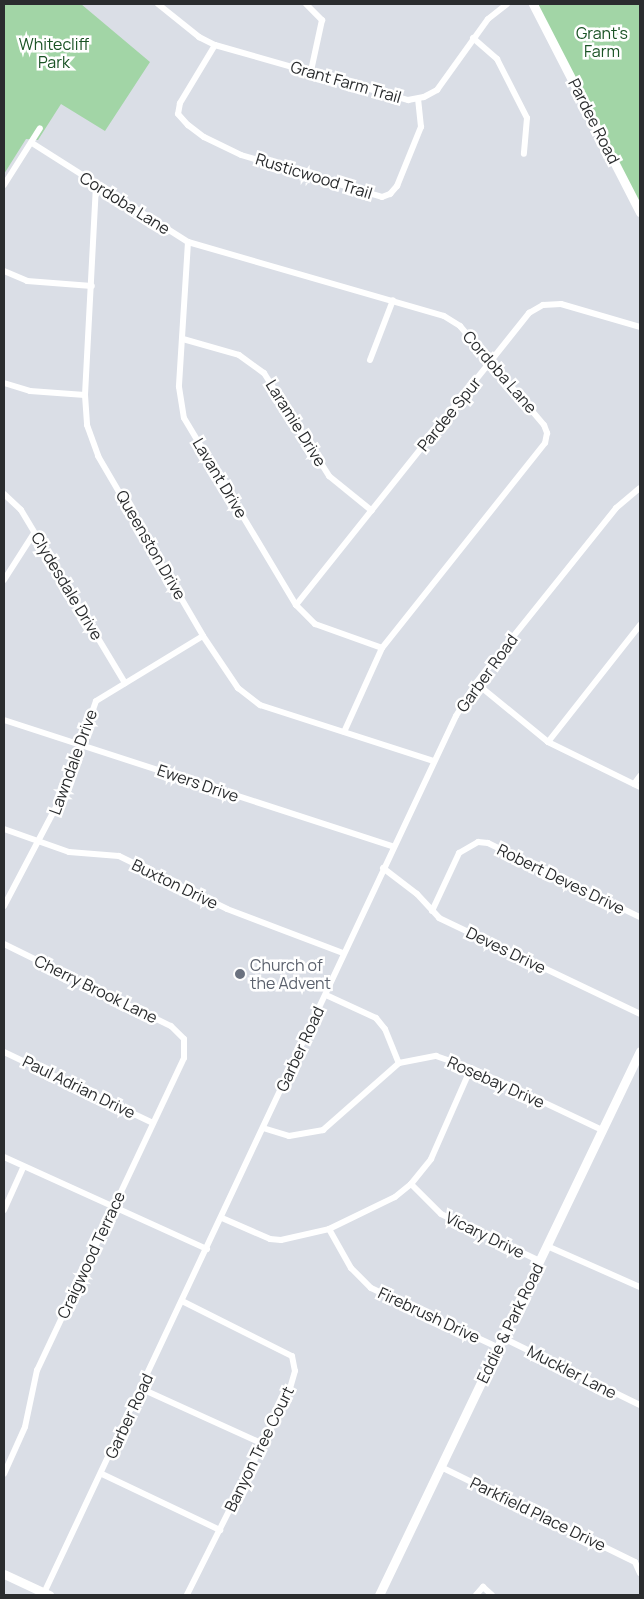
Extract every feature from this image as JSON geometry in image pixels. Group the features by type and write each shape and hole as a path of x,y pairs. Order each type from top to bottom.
{"street":[{"path":"306,4 322,20 312,71"},
{"name":"Grant Farm Trail","path":"162,5 199,37 215,45 312,71 408,100 418,99 438,90 488,19 507,4"},
{"name":"Pardee Road","path":"533,4 640,212"},
{"path":"474,38 497,59 527,118 524,154"},
{"name":"Rusticwood Trail","path":"215,45 180,102 178,114 204,137 241,154 382,197 390,194 397,186 421,127 418,99"},
{"path":"4,185 40,128"},
{"name":"Cordoba Lane","path":"32,142 96,185 188,242 444,316 460,326 539,418 547,433 545,443 382,648 344,732"},
{"name":"Queenston Drive","path":"96,185 85,395 87,425 98,456 203,636 238,688 260,705 433,761"},
{"name":"Lavant Drive","path":"188,242 180,386 184,418 296,604 315,624 382,648"},
{"path":"4,270 27,281 92,286"},
{"path":"370,360 393,300"},
{"name":"Pardee Spur","path":"296,604 529,313 543,305 561,304 640,326"},
{"name":"Laramie Drive","path":"183,339 239,355 264,373 329,476 372,511"},
{"path":"4,383 30,390 85,395"},
{"name":"Garber Road","path":"47,1594 433,761 476,683 616,508 640,488"},
{"name":"Clydesdale Drive","path":"4,494 21,510 125,683"},
{"path":"4,580 34,533"},
{"path":"548,742 640,625"},
{"name":"Lawndale Drive","path":"4,906 65,790 96,702 203,636"},
{"path":"476,683 548,742 637,785 640,776"},
{"name":"Ewers Drive","path":"4,720 392,846"},
{"name":"Buxton Drive","path":"4,829 68,852 119,856 227,909 343,953"},
{"name":"Robert Deves Drive","path":"432,911 459,853 478,842 488,843 640,917"},
{"name":"Deves Drive","path":"383,868 417,894 439,918 640,1014"},
{"name":"Cherry Brook Lane","path":"4,944 171,1026 184,1039"},
{"path":"263,1128 289,1136 323,1130 399,1062 385,1029 376,1018 326,994"},
{"name":"Craigwood Terrace","path":"4,1474 25,1427 37,1370 184,1058 184,1039"},
{"name":"Eddie & Park Road","path":"379,1595 640,1051"},
{"name":"Paul Adrian Drive","path":"4,1052 154,1123"},
{"name":"Rosebay Drive","path":"399,1062 436,1056 471,1068 602,1130"},
{"path":"222,1218 270,1239 281,1240 329,1229 395,1197 411,1184 431,1159 471,1068"},
{"path":"4,1157 23,1168 114,1205 207,1249"},
{"path":"4,1210 23,1168"},
{"name":"Vicary Drive","path":"411,1184 441,1214 540,1262"},
{"name":"Firebrush Drive","path":"329,1229 351,1268 371,1288 498,1348"},
{"path":"547,1246 640,1287"},
{"name":"Banyon Tree Court","path":"182,1301 292,1356 296,1371 290,1389 187,1595"},
{"name":"Muckler Lane","path":"503,1338 640,1405"},
{"path":"142,1389 263,1444"},
{"name":"Parkfield Place Drive","path":"441,1467 638,1560 640,1573"},
{"path":"102,1474 220,1530"},
{"path":"4,1574 47,1594"},
{"path":"476,1595 483,1587 492,1595"}],"green space":[{"name":"Whitecliff Park","path":"4,4 81,4 150,62 105,131 61,104 38,140 26,139 4,174"},
{"name":"Grant's Farm","path":"537,4 640,4 640,205"}],"place":[{"name":"Church of the Advent","path":"240,974"}]}
